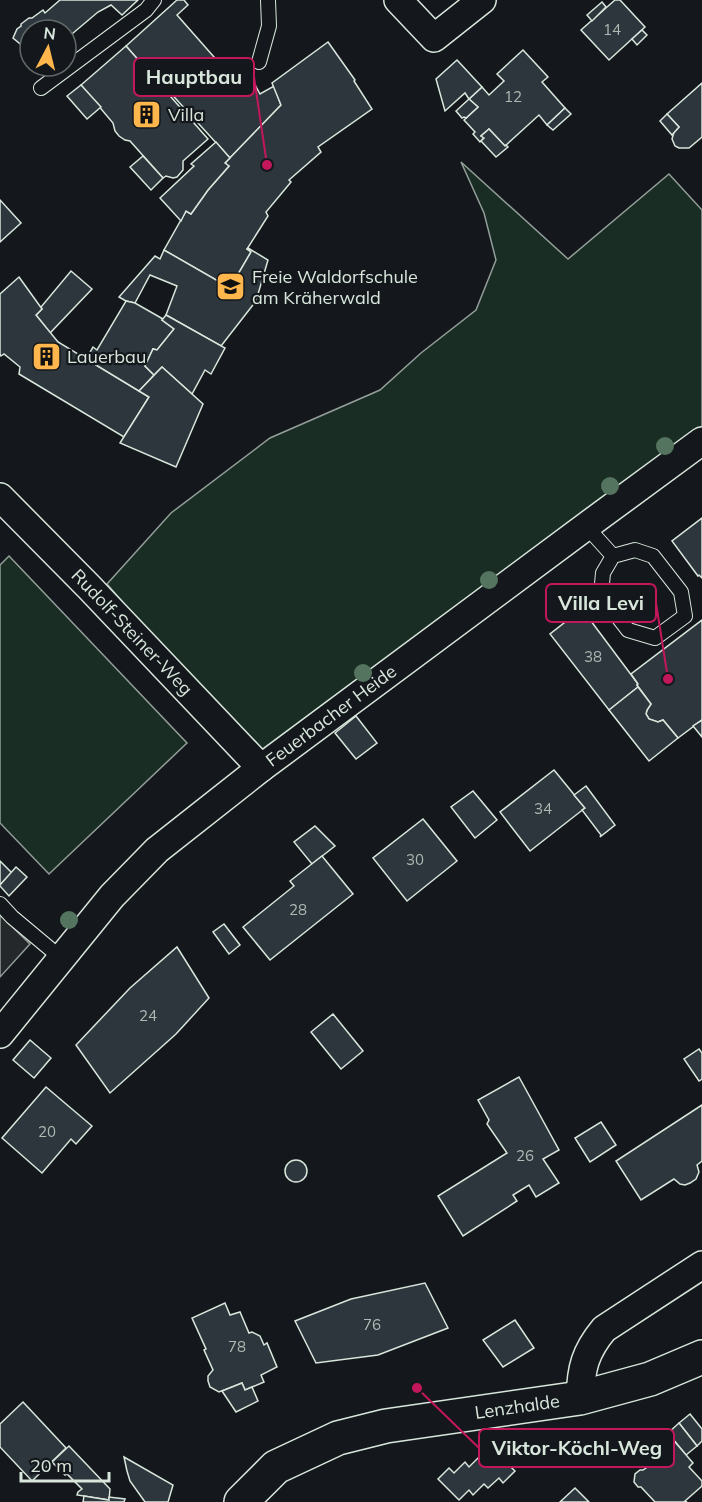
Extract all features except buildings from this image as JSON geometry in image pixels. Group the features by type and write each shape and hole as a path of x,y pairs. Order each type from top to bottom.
{"street":[{"path":"398,0 434,38 482,0"},
{"name":"Feuerbacher Heide","path":"0,1034 112,896 157,850 261,768 702,441"},
{"name":"Rudolf-Steiner-Weg","path":"0,498 89,587 261,768"},
{"path":"580,1398 580,1376 584,1361 592,1343 604,1329 702,1265"},
{"name":"Lenzhalde","path":"241,1502 276,1467 338,1438 386,1426 580,1398 650,1379 702,1357"}],"lane":[{"path":"41,88 146,10 154,0"},
{"path":"259,62 269,26 268,0"},
{"path":"586,526 613,556"},
{"path":"635,550 653,556 681,592 685,616 655,638 628,630 601,595 603,573 613,556 635,550"},
{"path":"0,904 61,958"}],"green space":[{"path":"461,162 568,259 669,174 702,210 702,426 260,762 107,584 171,513 270,438 380,390 421,353 476,310 496,260 484,213"},
{"path":"9,556 187,743 49,874 0,823 0,565"}],"shaded area":[{"path":"0,915 30,944 0,977"}],"place":[{"name":"Villa","path":"147,115"},
{"name":"Hauptbau","path":"267,165"},
{"name":"Freie Waldorfschule am Kräherwald","path":"231,287"},
{"name":"Lauerbau","path":"46,357"},
{"name":"Villa Levi","path":"668,679"},
{"name":"Viktor-Köchl-Weg","path":"417,1388"}]}
